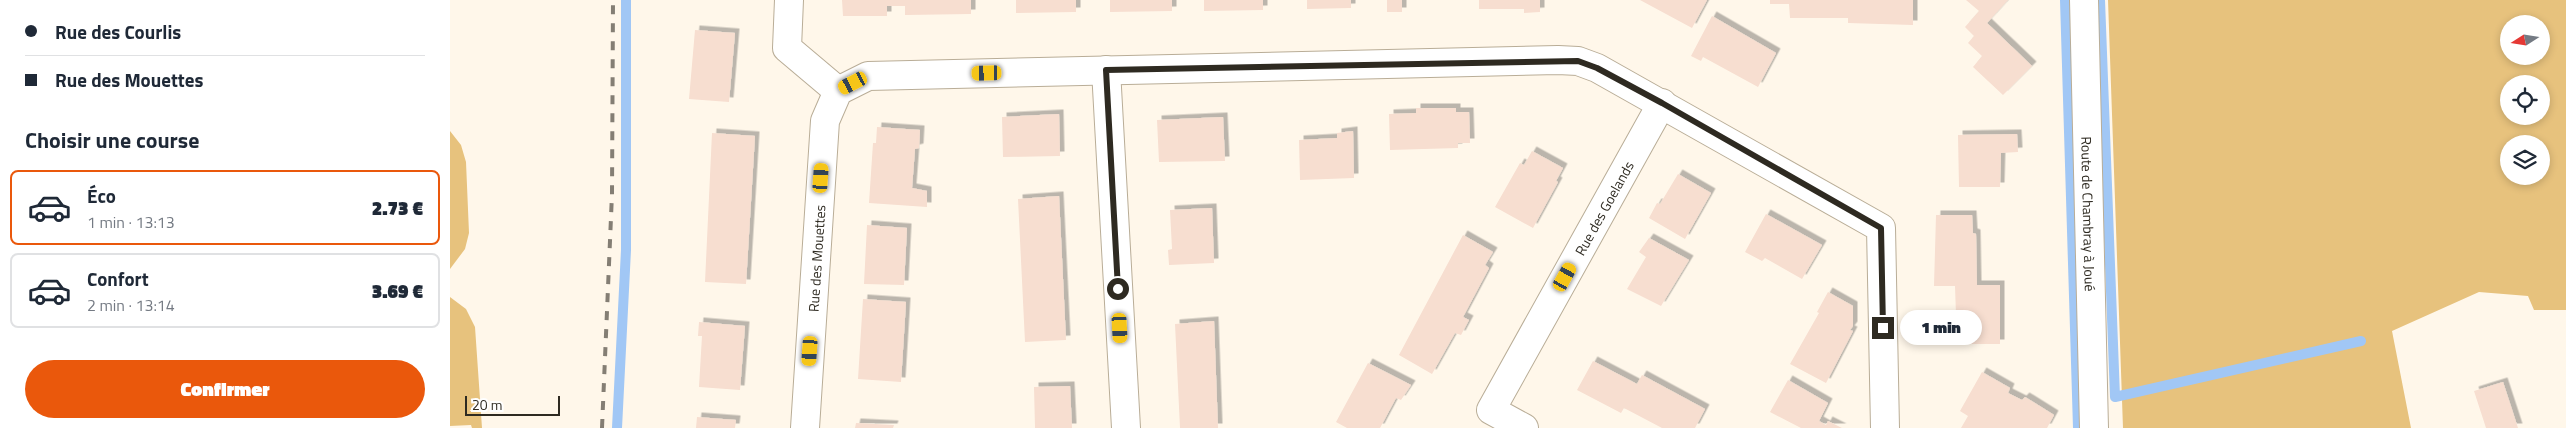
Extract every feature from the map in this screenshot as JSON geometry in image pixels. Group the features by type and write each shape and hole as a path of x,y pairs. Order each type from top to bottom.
{"street":[{"path":"789,0 787,48 838,91 868,76 1578,61 1597,68 1881,228 1885,428"},
{"name":"Route de Chambray à Joué","path":"2084,0 2094,428"},
{"path":"1106,70 1126,428"},
{"name":"Rue des Mouettes","path":"804,428 825,121 838,91"},
{"name":"Rue des Goelands","path":"1524,428 1491,410 1662,103"}],"shaded area":[{"path":"2108,0 2566,0 2566,310 2534,310 2528,296 2479,292 2392,331 2411,428 2123,428"},
{"path":"450,131 461,145 466,162 469,233 465,249 450,269"},
{"path":"450,297 466,309 475,327 482,428 472,428 471,425 450,426"}],"building":[{"path":"842,0 971,0 971,14 905,15 905,6 887,6 887,16 843,16"},
{"path":"1016,0 1076,0 1076,12 1016,13"},
{"path":"1110,0 1172,0 1172,11 1110,12"},
{"path":"1204,0 1263,0 1263,10 1204,11"},
{"path":"1307,0 1351,0 1351,8 1307,9"},
{"path":"1387,0 1402,0 1402,12 1387,12"},
{"path":"1479,0 1540,0 1540,12 1524,13 1524,9 1479,9"},
{"path":"1640,0 1707,0 1692,28"},
{"path":"1770,0 1913,0 1913,25 1848,23 1848,18 1790,18 1789,4 1770,4"},
{"path":"1966,0 2008,0 1987,23 2032,66 2003,95 1973,67 1982,56 1968,43 1974,36 1965,27 1979,11"},
{"path":"1712,16 1776,53 1758,87 1703,57 1701,61 1691,56"},
{"path":"695,30 735,33 729,102 689,99"},
{"path":"1416,108 1456,108 1456,112 1469,112 1470,143 1458,143 1458,148 1390,150 1389,114 1416,113"},
{"path":"1059,114 1060,156 1003,157 1002,117"},
{"path":"1223,117 1225,161 1159,162 1157,120"},
{"path":"877,127 920,130 919,148 915,149 912,188 927,191 927,207 869,203 873,143 876,143"},
{"path":"1353,131 1354,178 1300,180 1299,140 1337,138 1337,133"},
{"path":"712,133 755,136 746,284 705,282"},
{"path":"2017,134 2018,152 2001,153 2000,187 1959,187 1958,135"},
{"path":"1532,151 1563,168 1556,181 1558,182 1533,228 1495,207 1520,163 1524,165"},
{"path":"1678,174 1711,193 1685,239 1649,218 1657,203 1660,204"},
{"path":"1059,196 1066,340 1025,342 1018,199"},
{"path":"1212,208 1214,263 1169,265 1168,250 1172,249 1170,210"},
{"path":"1766,214 1822,245 1802,279 1765,258 1762,261 1745,252"},
{"path":"1936,215 1972,215 1973,233 1976,234 1977,285 2000,285 2000,344 1957,344 1955,286 1934,286"},
{"path":"867,225 907,228 904,285 864,284"},
{"path":"1463,235 1493,252 1485,265 1489,268 1463,317 1469,320 1461,335 1455,333 1432,374 1399,355"},
{"path":"1649,238 1689,260 1661,306 1627,289 1646,257 1639,252"},
{"path":"1828,292 1853,306 1853,326 1850,330 1853,331 1826,383 1790,364 1819,313 1817,312"},
{"path":"863,299 906,302 901,382 858,379"},
{"path":"1214,321 1218,428 1180,428 1175,324"},
{"path":"699,322 745,326 740,390 699,387 702,336 698,336"},
{"path":"1593,361 1637,384 1642,375 1705,409 1695,428 1662,428 1624,408 1621,413 1577,390"},
{"path":"1368,363 1411,385 1401,400 1396,398 1380,428 1347,428 1336,422"},
{"path":"1982,372 2010,388 2008,393 2022,400 2025,397 2054,415 2047,428 1961,428 1968,416 1960,411"},
{"path":"1788,380 1828,403 1819,421 1826,425 1828,421 1842,428 1801,428 1770,412"},
{"path":"2503,382 2518,428 2486,428 2474,391"},
{"path":"1070,386 1072,428 1035,428 1034,387"},
{"path":"697,417 736,420 735,428 696,428"},
{"path":"856,423 894,425 893,428 855,428"}],"waterway":[{"path":"617,428 626,250 626,0"},
{"path":"2065,0 2078,428"},
{"path":"2100,0 2115,397 2361,341"}],"railway":[{"path":"602,428 612,194 613,0"}],"route":[{"path":"1118,289 1106,70 1578,61 1597,68 1662,103 1881,228 1883,328"}]}
